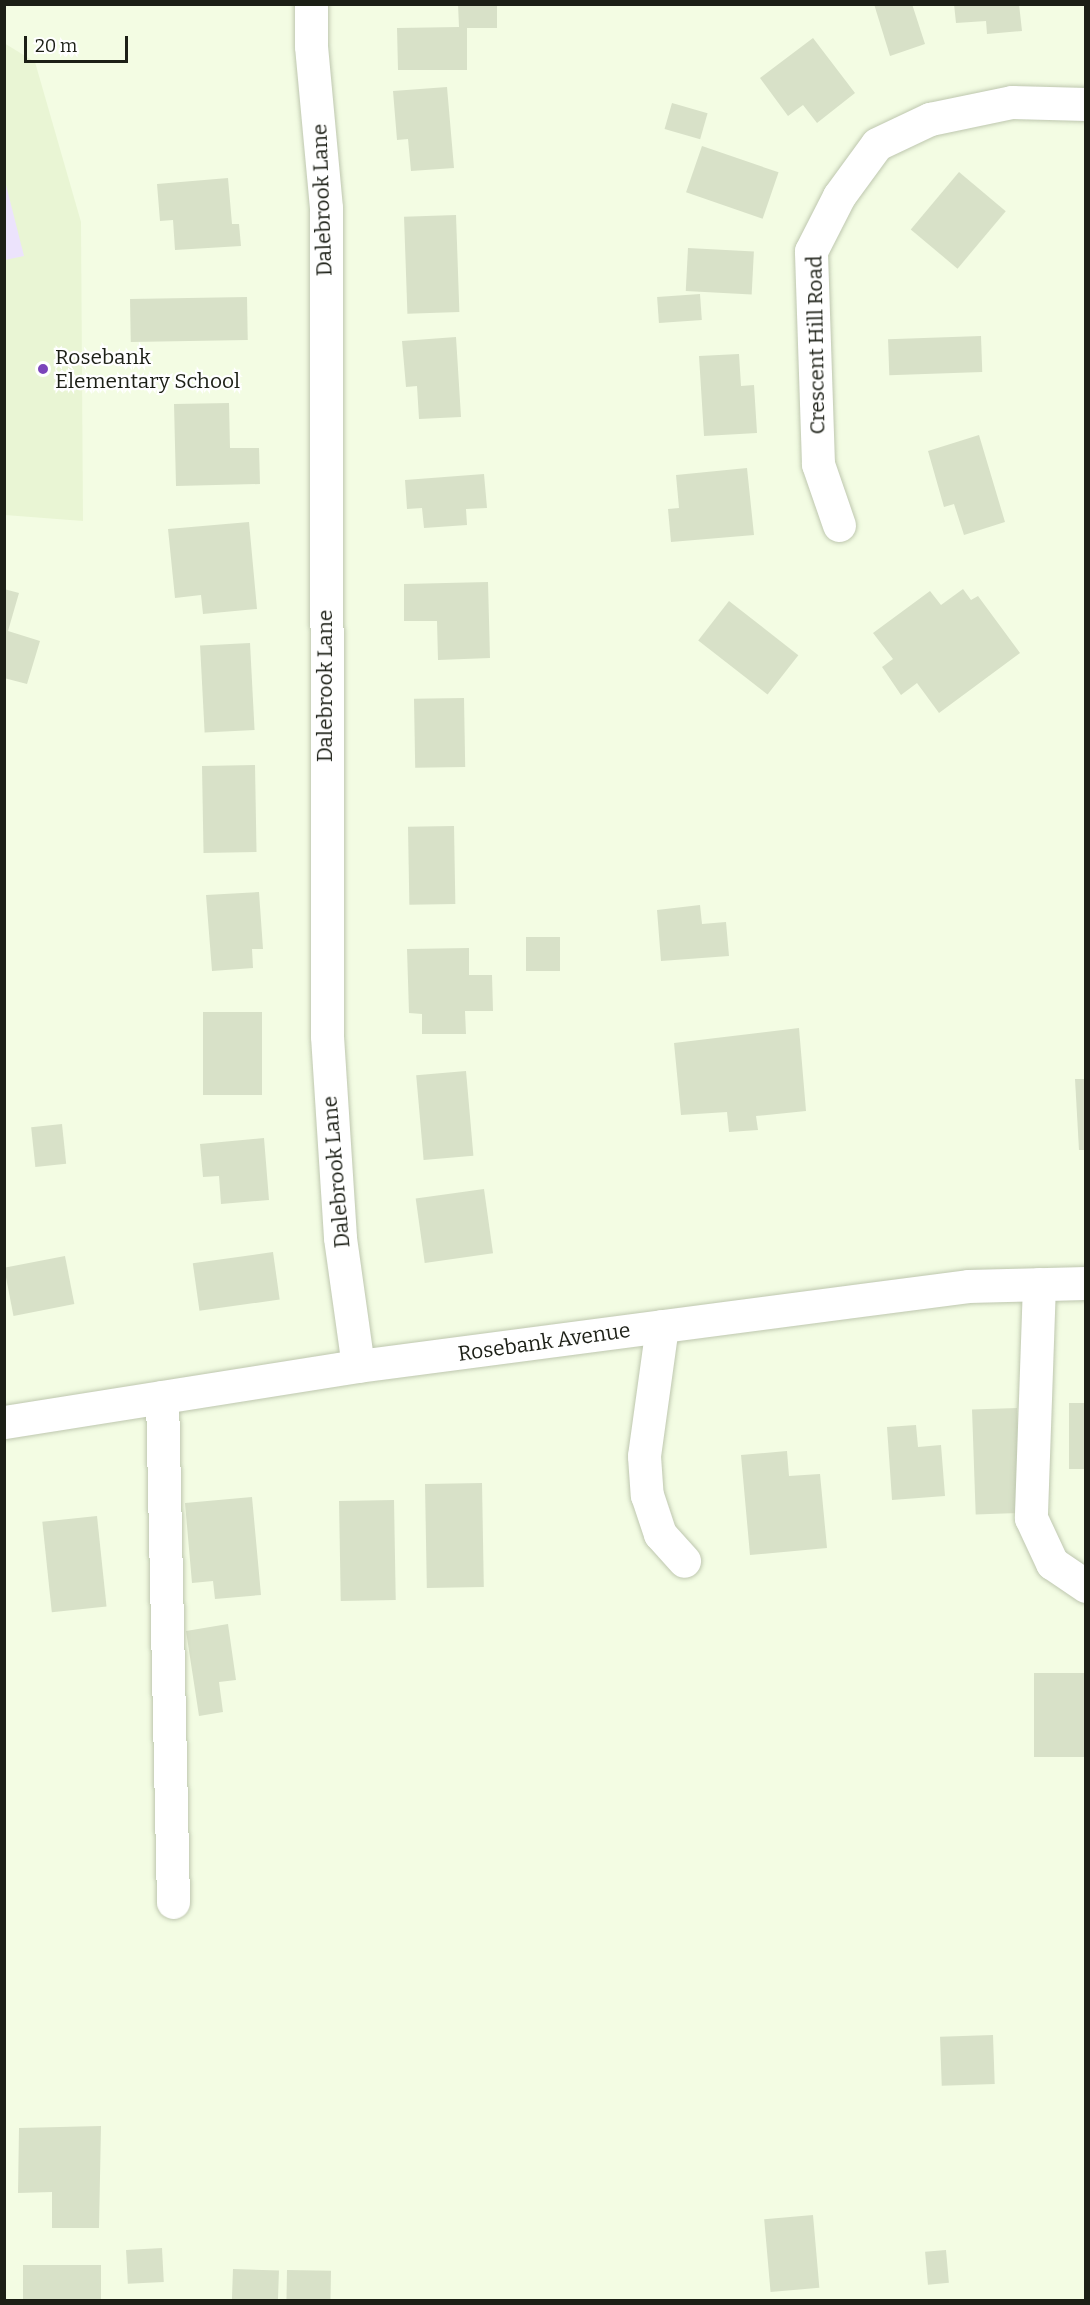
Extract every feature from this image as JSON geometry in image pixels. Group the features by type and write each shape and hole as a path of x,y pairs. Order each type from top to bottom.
{"street":[{"name":"Dalebrook Lane","path":"311,4 311,46 326,208 327,1036 339,1227 358,1366"},
{"name":"Crescent Hill Road","path":"839,525 818,464 811,251 839,196 877,144 930,119 1012,102 1086,104"},
{"name":"Rosebank Avenue","path":"4,1422 358,1366 968,1286 1086,1283"},
{"path":"1039,1284 1031,1518 1052,1563 1086,1586"},
{"path":"662,1326 644,1456 647,1496 660,1534 684,1561"},
{"path":"162,1397 173,1902"}],"shaded area":[{"name":"Rosebank Elementary School","path":"4,43 35,62 81,222 83,521 5,515"},
{"path":"5,181 24,256 4,260"}],"building":[{"path":"458,4 497,4 497,28 467,28 467,70 398,70 397,28 459,27"},
{"path":"874,4 912,4 925,44 890,56"},
{"path":"954,4 1019,4 1022,31 987,34 986,21 956,23"},
{"path":"813,38 855,93 817,123 803,105 788,116 760,78"},
{"path":"447,87 454,168 411,171 408,139 397,140 393,91"},
{"path":"672,103 708,113 700,139 665,129"},
{"path":"702,146 779,172 763,219 686,192"},
{"path":"959,172 1006,211 958,269 911,229"},
{"path":"228,178 232,224 239,224 241,246 175,250 173,220 160,221 157,184"},
{"path":"456,215 459,312 407,314 404,217"},
{"path":"688,248 754,251 752,294 686,291"},
{"path":"700,294 702,320 659,323 657,297"},
{"path":"247,297 248,340 131,342 130,299"},
{"path":"981,336 982,372 889,375 888,339"},
{"path":"456,337 461,417 419,419 417,386 406,387 402,341"},
{"path":"739,354 741,386 754,385 757,433 704,436 699,356"},
{"path":"229,403 230,448 259,448 260,484 176,486 174,404"},
{"path":"979,435 1005,522 964,535 954,504 944,507 928,451"},
{"path":"747,468 754,535 671,542 668,509 679,508 676,475"},
{"path":"484,474 487,508 466,509 467,525 424,528 422,508 407,509 405,480"},
{"path":"249,522 257,609 203,614 201,595 175,598 168,529"},
{"path":"488,582 490,658 438,660 437,621 404,621 404,584"},
{"path":"4,589 19,593 8,631 40,641 27,684 4,678"},
{"path":"963,589 971,600 978,596 1020,653 939,713 917,683 901,695 882,667 893,659 873,633 930,591 941,605"},
{"path":"729,601 798,655 768,695 698,640"},
{"path":"250,643 255,730 205,732 200,646"},
{"path":"464,698 465,767 415,768 414,699"},
{"path":"255,765 257,852 204,853 202,766"},
{"path":"454,826 455,904 409,905 408,827"},
{"path":"259,892 263,949 252,949 253,968 212,971 206,895"},
{"path":"700,905 702,924 726,922 729,956 661,961 657,910"},
{"path":"526,937 560,937 560,971 526,971"},
{"path":"469,948 469,975 492,975 493,1011 465,1011 466,1034 422,1034 422,1014 409,1013 407,949"},
{"path":"203,1012 262,1012 262,1095 203,1095"},
{"path":"799,1028 806,1111 756,1116 758,1130 729,1132 727,1112 681,1115 674,1043"},
{"path":"466,1071 473,1156 424,1160 416,1075"},
{"path":"1075,1079 1086,1079 1086,1150 1079,1150"},
{"path":"62,1124 66,1164 35,1167 31,1127"},
{"path":"264,1138 269,1200 221,1204 219,1176 203,1177 200,1144"},
{"path":"484,1189 493,1253 425,1263 416,1199"},
{"path":"273,1252 280,1300 199,1311 193,1263"},
{"path":"65,1256 74,1304 13,1316 4,1268"},
{"path":"1069,1403 1086,1403 1086,1469 1069,1469"},
{"path":"1017,1408 1021,1513 976,1515 972,1410"},
{"path":"916,1425 918,1447 941,1445 945,1496 892,1500 887,1427"},
{"path":"787,1451 789,1476 820,1474 827,1548 750,1555 741,1455"},
{"path":"482,1483 484,1587 427,1588 425,1484"},
{"path":"252,1497 261,1595 215,1599 213,1581 192,1583 185,1503"},
{"path":"394,1500 396,1600 341,1601 339,1501"},
{"path":"97,1516 107,1607 52,1612 42,1522"},
{"path":"228,1624 236,1680 219,1682 223,1712 199,1716 186,1631"},
{"path":"1034,1673 1086,1673 1086,1757 1034,1757"},
{"path":"993,2035 995,2084 942,2086 940,2037"},
{"path":"101,2126 99,2228 52,2228 52,2192 18,2193 19,2128"},
{"path":"813,2215 819,2288 771,2292 764,2219"},
{"path":"162,2248 164,2282 128,2284 126,2250"},
{"path":"946,2250 949,2283 928,2285 925,2252"},
{"path":"23,2265 101,2265 101,2300 23,2300"},
{"path":"233,2269 279,2271 278,2300 232,2300"},
{"path":"287,2270 331,2271 330,2300 286,2300"}],"place":[{"name":"Rosebank Elementary School","path":"43,369"}]}
